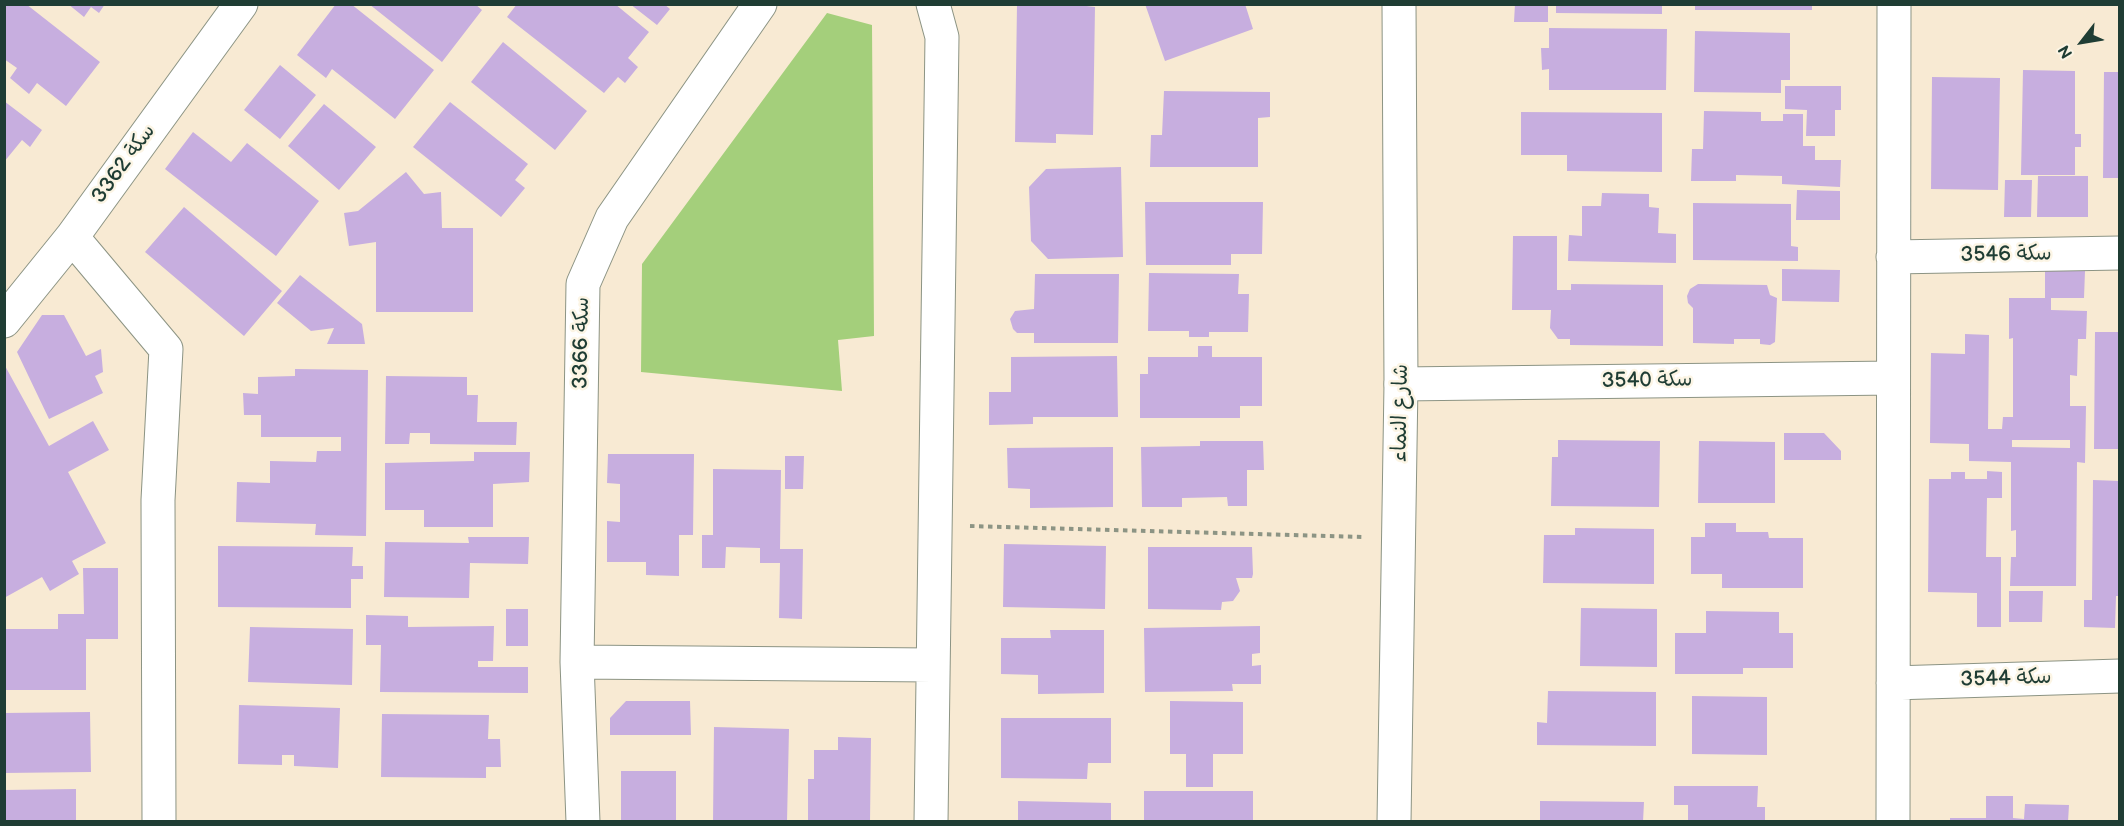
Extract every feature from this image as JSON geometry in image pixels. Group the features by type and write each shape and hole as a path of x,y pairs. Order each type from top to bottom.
{"street":[{"name":"سكة 3362","path":"4,321 72,237 241,4"},
{"name":"سكة 3366","path":"584,822 577,662 584,284 612,218 760,4"},
{"path":"931,822 942,37 933,4"},
{"name":"شارع النماء","path":"1394,822 1401,384 1399,4"},
{"path":"1893,822 1894,4"},
{"path":"72,237 166,350 158,500 159,822"},
{"name":"سكة 3546","path":"1893,257 2120,253"},
{"name":"سكة 3540","path":"1401,384 1893,378"},
{"path":"577,662 932,665"},
{"name":"سكة 3544","path":"1893,683 2120,676"}],"path":[{"path":"934,525 1399,538"}],"green space":[{"path":"827,13 872,25 874,336 838,340 842,391 641,372 642,264"}],"building":[{"path":"4,4 26,4 100,62 66,106 37,83 29,94 10,78 17,68 4,59"},
{"path":"68,4 105,4 99,13 91,7 84,17"},
{"path":"336,4 351,4 434,70 395,119 332,69 326,78 297,55"},
{"path":"369,4 475,4 482,10 442,62"},
{"path":"517,4 615,4 649,32 628,58 638,67 625,83 618,77 604,93 507,17"},
{"path":"630,4 664,4 670,9 657,25"},
{"path":"1069,4 1095,7 1093,135 1056,134 1056,143 1015,142 1017,5"},
{"path":"1145,4 1245,4 1253,29 1165,61"},
{"path":"1515,4 1548,4 1548,22 1514,22"},
{"path":"1556,4 1662,4 1662,14 1556,13"},
{"path":"1695,4 1812,4 1812,10 1695,10"},
{"path":"1549,28 1667,29 1666,90 1549,90 1549,69 1542,70 1541,48 1549,48"},
{"path":"1695,31 1790,33 1790,80 1781,80 1781,93 1694,92"},
{"path":"503,42 587,111 555,150 471,82"},
{"path":"280,65 316,95 280,139 244,110"},
{"path":"2023,70 2075,71 2075,134 2081,134 2081,147 2075,147 2075,175 2021,175"},
{"path":"2104,72 2120,72 2120,178 2103,178"},
{"path":"1932,77 2000,78 1998,190 1931,189"},
{"path":"1785,86 1841,86 1841,110 1835,110 1835,136 1806,136 1807,110 1785,109"},
{"path":"1164,91 1270,92 1270,117 1258,118 1258,167 1150,167 1151,135 1162,135"},
{"path":"4,101 42,130 30,147 22,140 4,162"},
{"path":"450,102 528,164 515,180 525,188 501,217 413,147"},
{"path":"324,104 376,147 339,190 288,146"},
{"path":"1704,111 1761,112 1761,121 1783,121 1783,114 1803,114 1803,146 1815,146 1815,160 1841,160 1840,187 1782,184 1782,176 1736,175 1736,181 1691,181 1692,149 1703,149"},
{"path":"1521,112 1662,113 1662,172 1567,171 1567,155 1521,155"},
{"path":"193,132 231,162 247,143 319,201 276,256 165,169"},
{"path":"1121,167 1123,257 1048,259 1031,241 1029,187 1046,169"},
{"path":"406,172 424,194 441,192 442,228 473,228 473,312 376,312 376,242 349,246 344,213 358,211"},
{"path":"2038,176 2088,176 2088,217 2037,217"},
{"path":"2005,180 2032,180 2031,217 2004,217"},
{"path":"1797,190 1840,191 1840,220 1796,220"},
{"path":"1602,193 1649,194 1649,207 1659,208 1658,233 1676,234 1676,263 1568,261 1569,235 1582,236 1582,206 1601,206"},
{"path":"1145,202 1263,202 1262,254 1231,254 1231,265 1146,265"},
{"path":"1693,203 1791,204 1791,246 1798,247 1798,261 1693,260"},
{"path":"184,207 282,291 244,336 145,252"},
{"path":"1513,236 1557,236 1557,290 1571,290 1571,284 1663,285 1663,346 1570,345 1570,339 1558,339 1550,328 1551,310 1512,310"},
{"path":"1782,269 1840,270 1839,302 1782,301"},
{"path":"2045,271 2085,271 2084,298 2051,298 2051,310 2087,311 2086,339 2078,339 2077,376 2070,375 2070,406 2086,406 2085,463 2077,462 2076,586 2010,586 2011,557 2016,557 2016,530 2011,531 2011,462 1969,461 1969,444 1930,443 1931,353 1965,354 1965,334 1989,335 1988,429 2002,429 2003,417 2013,417 2013,338 2009,339 2009,298 2045,298","holes":["2012,440 2070,440 2070,448 2012,447"]},
{"path":"1149,273 1239,274 1238,294 1249,294 1248,332 1209,332 1209,337 1189,337 1189,331 1148,331"},
{"path":"1035,274 1119,274 1118,343 1034,343 1034,333 1017,333 1010,319 1015,311 1034,309"},
{"path":"300,275 362,324 365,344 327,344 334,328 311,331 277,303"},
{"path":"1698,284 1767,285 1770,295 1777,298 1775,342 1770,345 1760,344 1760,339 1734,339 1734,344 1693,343 1693,308 1688,303 1687,296 1690,289"},
{"path":"42,315 64,315 86,356 101,349 103,372 95,376 103,393 49,419 17,352"},
{"path":"2095,332 2120,332 2120,449 2094,449"},
{"path":"1198,346 1212,346 1212,357 1262,357 1262,406 1240,406 1240,418 1140,418 1140,374 1148,374 1148,357 1198,357"},
{"path":"1117,356 1118,417 1033,417 1033,424 989,425 989,392 1011,392 1011,357"},
{"path":"4,364 49,446 93,421 109,450 68,472 106,543 72,561 79,574 50,591 42,577 4,598"},
{"path":"295,369 368,370 366,536 315,535 316,524 236,522 237,482 270,483 270,461 316,462 317,451 341,451 341,437 261,437 261,415 244,415 243,393 258,394 258,377 295,376"},
{"path":"386,376 467,377 467,395 478,395 477,422 517,422 516,445 430,444 430,433 410,433 409,444 385,444"},
{"path":"1784,433 1824,433 1841,451 1841,460 1784,460"},
{"path":"1558,440 1660,441 1659,507 1551,506 1552,457 1558,457"},
{"path":"1200,441 1263,441 1264,470 1247,470 1247,506 1228,506 1227,497 1182,498 1182,507 1142,507 1141,447 1200,446"},
{"path":"1699,441 1775,442 1775,503 1698,503"},
{"path":"1113,447 1113,507 1030,508 1030,489 1008,488 1007,448"},
{"path":"474,452 530,452 529,482 493,484 493,527 424,527 424,510 385,510 385,463 474,461"},
{"path":"608,454 694,454 693,535 679,535 679,576 646,575 646,562 607,562 607,521 620,522 620,484 607,483"},
{"path":"785,456 804,456 803,489 785,489"},
{"path":"713,469 781,470 780,549 803,549 802,619 779,618 780,563 760,563 760,548 726,547 725,568 702,568 702,535 713,535"},
{"path":"1987,471 2002,472 2002,498 1987,498 1986,557 2001,557 2001,627 1977,627 1977,593 1928,592 1929,479 1951,479 1951,472 1965,472 1965,479 1987,479"},
{"path":"2093,480 2120,481 2120,596 2116,596 2115,628 2084,627 2084,600 2092,600"},
{"path":"1705,523 1736,523 1736,532 1768,532 1769,538 1803,538 1803,588 1722,588 1722,574 1691,574 1691,537 1705,537"},
{"path":"1575,528 1654,529 1654,584 1543,583 1544,535 1575,535"},
{"path":"468,537 529,537 528,564 470,563 469,598 384,597 385,542 469,543"},
{"path":"1004,544 1106,546 1105,609 1003,607"},
{"path":"218,546 353,547 352,566 363,566 363,579 351,579 351,608 218,607"},
{"path":"1148,547 1252,547 1252,578 1236,578 1240,591 1233,601 1222,602 1221,610 1148,609"},
{"path":"83,568 118,568 118,639 86,639 86,690 4,690 4,629 58,629 58,614 84,614"},
{"path":"2009,591 2043,591 2042,622 2009,622"},
{"path":"1581,608 1657,609 1657,667 1580,666"},
{"path":"506,609 528,609 528,646 506,646"},
{"path":"1706,611 1779,612 1779,633 1793,633 1793,668 1743,668 1743,674 1675,674 1675,633 1706,633"},
{"path":"366,615 408,616 408,627 494,626 493,661 478,661 478,667 528,667 528,693 380,692 381,645 366,645"},
{"path":"1260,626 1260,653 1252,654 1252,666 1261,665 1261,684 1232,684 1233,691 1145,692 1144,628"},
{"path":"250,627 353,629 352,685 248,682"},
{"path":"1050,630 1104,630 1104,693 1038,694 1038,675 1001,674 1001,638 1051,638"},
{"path":"1548,691 1656,692 1656,746 1537,745 1537,722 1547,723"},
{"path":"1692,696 1767,697 1767,755 1692,754"},
{"path":"626,701 690,701 691,735 610,735 610,718"},
{"path":"1170,701 1243,702 1243,754 1213,754 1213,787 1186,787 1186,754 1170,754"},
{"path":"239,705 340,708 338,768 294,766 294,755 282,755 282,765 238,764"},
{"path":"90,712 91,772 4,773 4,713"},
{"path":"382,714 489,715 488,739 500,739 501,767 486,767 486,778 381,777"},
{"path":"1001,718 1111,718 1111,763 1088,763 1087,779 1001,778"},
{"path":"714,727 789,729 787,822 713,822"},
{"path":"838,737 871,738 870,822 808,822 808,779 814,779 814,750 838,750"},
{"path":"621,771 676,771 676,822 621,822"},
{"path":"1674,786 1758,786 1757,807 1765,807 1765,822 1688,822 1688,805 1674,805"},
{"path":"76,789 76,822 4,822 4,790"},
{"path":"1144,791 1253,791 1253,820 1144,822"},
{"path":"1986,796 2013,796 2013,818 2024,819 2025,804 2069,805 2068,822 1950,822 1950,818 1986,818"},
{"path":"1018,801 1111,803 1111,822 1018,822"},
{"path":"1540,801 1644,802 1643,822 1540,822"}]}
